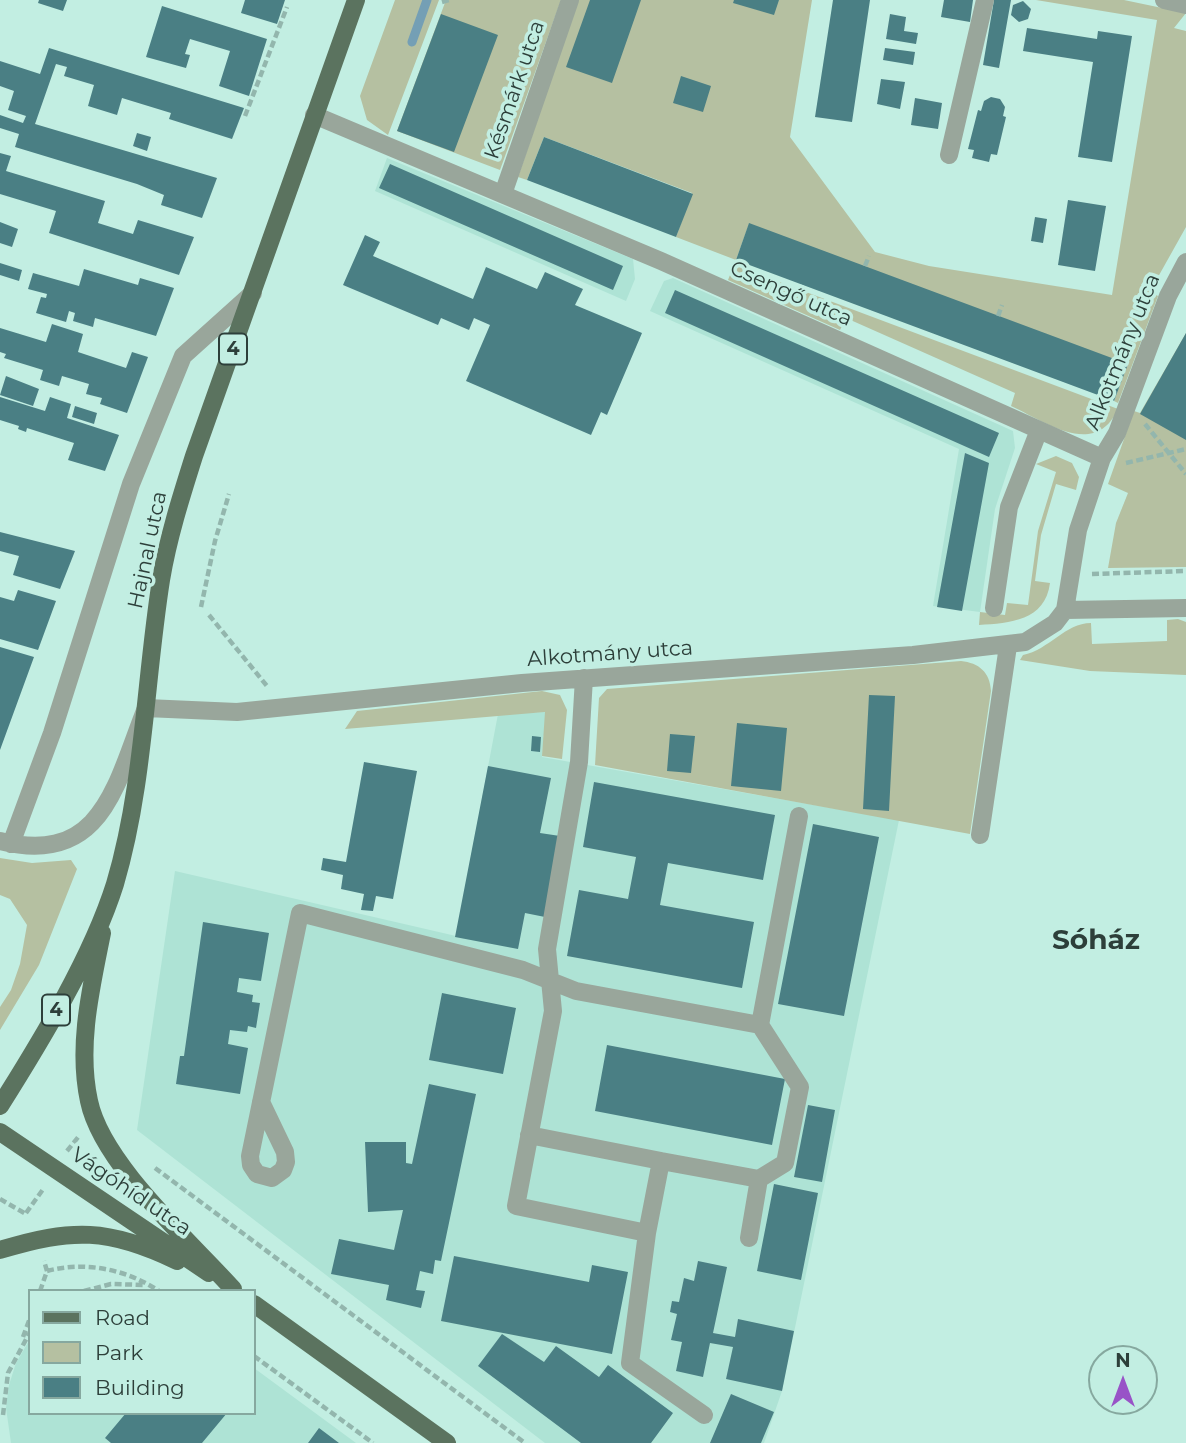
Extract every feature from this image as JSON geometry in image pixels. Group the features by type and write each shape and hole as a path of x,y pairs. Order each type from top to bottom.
{"main road":[{"name":"Hajnal utca","path":"0,1106 32,1055 106,911 133,802 162,578 173,529 194,456 356,0"},
{"path":"106,911 91,987 84,1046 89,1104 102,1136 126,1172 233,1289"},
{"name":"Vágóhíd utca","path":"0,1132 233,1289"},
{"path":"0,1250 74,1233 102,1234 160,1253 232,1289"},
{"path":"256,1305 447,1443"}],"street":[{"name":"Késmárk utca","path":"503,194 570,0"},
{"path":"949,155 985,0"},
{"path":"1164,0 1186,5"},
{"name":"Csengő utca","path":"314,115 673,266 1102,458"},
{"name":"Alkotmány utca","path":"1102,458 1126,410 1168,296 1186,262"},
{"path":"146,708 107,806 96,821 82,834 62,844 40,847 6,842 52,733 131,484 183,356 253,293"},
{"path":"994,608 1009,507 1039,430"},
{"path":"1102,458 1078,530 1065,610 1186,608"},
{"name":"Alkotmány utca","path":"146,708 237,712 584,678 1008,646 1042,633 1065,610"},
{"path":"980,835 1008,646"},
{"path":"584,678 579,762 547,949 553,1011 516,1206 647,1233"},
{"path":"529,1135 759,1179 785,1163 800,1087 760,1025 799,816"},
{"path":"261,1102 300,913 523,970 576,991 760,1025"},
{"path":"661,1161 647,1233 630,1363 704,1415"},
{"path":"749,1238 759,1179"}],"path":[{"path":"442,2 449,0"},
{"path":"245,116 287,7"},
{"path":"865,266 869,256"},
{"path":"998,316 1002,305"},
{"path":"1126,410 1137,414 1186,474"},
{"path":"1102,458 1123,463 1186,449"},
{"path":"201,607 215,541 229,494"},
{"path":"1087,575 1186,571"},
{"path":"209,615 270,689"},
{"path":"144,1159 525,1443"},
{"path":"0,1199 26,1213 40,1193"},
{"path":"41,1289 47,1271 100,1268 133,1276 156,1289"},
{"path":"92,1289 111,1284 151,1285"},
{"path":"3,1415 5,1384 28,1323"},
{"path":"20,1345 28,1335"},
{"path":"256,1357 373,1443"}],"shaded area":[{"path":"387,158 633,259 635,279 626,301 375,191"},
{"path":"673,278 1013,431 1015,448 995,509 980,612 933,606 959,449 650,311 664,281"},
{"path":"546,712 542,757 899,820 782,1391 764,1443 545,1443 137,1130 175,871 456,936 498,714"},
{"path":"28,1342 28,1415 256,1415 256,1369 356,1443 11,1443 6,1408 16,1363"}],"green space":[{"path":"395,0 439,0 388,135 367,120 360,96"},
{"path":"446,0 561,0 500,170 397,131"},
{"path":"578,0 812,0 790,137 875,252 929,266 1112,295 1157,20 1036,0 1124,0 1186,13 1174,28 1186,31 1186,227 1158,277 1149,272 1141,285 1158,296 1118,403 1114,401 1127,365 749,224 736,260 676,237 692,193 544,137 527,180 518,177"},
{"path":"734,265 1118,409 1108,424 1096,432 1083,434 1054,427 1011,406 1015,393 846,318 840,330 728,280"},
{"path":"1186,333 1186,567 1108,568 1116,523 1128,493 1108,484 1134,411 1140,413"},
{"path":"1056,456 1072,463 1079,477 1076,490 1056,484 1041,535 1035,581 1050,583 1047,596 1034,612 1024,618 979,625 980,612 1005,615 1007,603 1028,605 1038,531 1056,472 1036,464"},
{"path":"1178,619 1186,622 1186,675 1090,671 1020,660 1023,655 1041,648 1082,624 1091,623 1092,644 1167,641 1167,620"},
{"path":"961,661 973,664 986,674 991,691 970,834 595,765 599,698 607,689"},
{"path":"542,691 560,695 567,710 562,759 542,756 545,712 345,729 357,711"},
{"path":"0,858 32,863 71,860 77,869 39,965 0,1030 0,1007 11,990 20,964 27,925 10,899 0,895"}],"building":[{"path":"39,0 67,0 63,11 38,3"},
{"path":"245,0 285,0 277,24 241,13"},
{"path":"590,0 641,0 612,83 566,67"},
{"path":"734,0 779,0 774,15 733,3"},
{"path":"833,0 870,0 852,122 815,117"},
{"path":"944,0 973,0 970,22 941,17"},
{"path":"994,0 1011,0 999,68 983,65"},
{"path":"1023,1 1031,9 1028,19 1019,22 1011,15 1013,5"},
{"path":"162,6 267,39 249,96 219,86 230,51 190,39 185,54 190,55 186,68 146,57"},
{"path":"441,14 498,35 454,152 397,131"},
{"path":"890,14 906,17 904,31 918,33 916,44 886,39"},
{"path":"1027,28 1097,39 1098,31 1132,36 1112,162 1078,157 1093,62 1023,51"},
{"path":"49,48 244,108 232,139 169,119 171,113 122,98 117,115 88,106 94,85 64,76 67,67 56,64 35,124 217,178 202,218 161,205 164,195 137,184 15,147 19,134 0,128 0,115 23,123 26,116 8,110 14,91 0,86 0,61 40,74"},
{"path":"885,48 915,52 913,65 883,60"},
{"path":"681,76 711,86 703,112 673,103"},
{"path":"881,79 905,82 900,109 877,104"},
{"path":"991,97 1000,99 1005,107 1003,116 1006,117 997,155 991,154 989,162 972,158 974,150 968,149 978,110 981,111 984,101"},
{"path":"915,98 942,103 938,129 911,125"},
{"path":"137,133 151,137 147,151 133,146"},
{"path":"544,137 693,194 676,237 527,180"},
{"path":"0,153 11,156 6,171 105,201 98,223 133,234 138,220 194,237 179,275 49,233 56,211 0,194"},
{"path":"390,164 623,266 613,290 379,188"},
{"path":"1068,200 1106,206 1095,271 1058,265"},
{"path":"1035,217 1047,219 1043,243 1031,241"},
{"path":"0,222 18,229 12,247 0,243"},
{"path":"749,223 1128,364 1114,401 736,260"},
{"path":"365,235 380,242 373,256 473,299 486,267 537,289 545,272 583,289 575,305 642,333 607,415 601,412 591,435 466,381 490,325 474,318 469,330 441,318 438,325 343,285"},
{"path":"0,263 22,270 19,281 0,275"},
{"path":"84,269 138,285 140,278 174,288 156,336 95,318 93,327 73,321 75,313 69,311 66,322 36,313 41,297 46,298 47,294 28,289 33,273 79,286"},
{"path":"675,290 999,433 989,457 665,313"},
{"path":"52,324 83,334 78,352 126,368 132,352 148,357 127,413 100,404 102,398 86,394 89,384 62,376 59,386 40,380 43,370 4,358 6,354 0,352 0,328 46,342"},
{"path":"1186,333 1186,440 1140,414"},
{"path":"6,376 39,389 33,406 0,395"},
{"path":"0,397 45,411 50,397 71,404 67,418 119,435 105,471 68,460 74,443 27,428 26,432 18,429 19,426 0,420"},
{"path":"75,406 97,413 94,424 72,417"},
{"path":"965,453 989,463 962,611 937,607"},
{"path":"0,532 75,551 60,589 13,575 19,556 0,551"},
{"path":"18,590 56,601 38,650 0,639 0,597 14,601"},
{"path":"0,647 34,657 0,750"},
{"path":"869,695 895,696 889,811 863,809"},
{"path":"737,723 787,728 781,791 731,786"},
{"path":"670,734 695,736 691,773 667,771"},
{"path":"532,736 541,737 540,752 531,751"},
{"path":"364,762 417,771 393,899 376,896 373,911 361,910 364,894 341,889 343,875 321,870 323,858 346,862"},
{"path":"488,766 551,778 540,833 560,836 545,917 525,913 518,949 455,937"},
{"path":"594,782 775,815 763,880 668,863 660,905 754,922 742,988 567,956 579,890 628,899 636,857 583,847"},
{"path":"813,824 879,837 844,1016 778,1004"},
{"path":"203,922 269,933 261,981 239,978 237,992 253,995 252,1002 260,1003 256,1028 248,1026 247,1032 230,1030 228,1044 248,1048 240,1094 176,1084 180,1056 184,1056"},
{"path":"442,993 516,1008 503,1074 429,1060"},
{"path":"607,1045 785,1079 772,1145 595,1111"},
{"path":"429,1084 476,1094 441,1261 435,1260 433,1274 420,1271 416,1290 425,1291 421,1308 386,1300 389,1285 331,1274 339,1239 394,1250 403,1210 368,1212 365,1142 406,1142 406,1163 412,1164"},
{"path":"808,1105 835,1110 822,1182 794,1177"},
{"path":"774,1184 818,1193 801,1280 757,1271"},
{"path":"454,1256 589,1282 592,1265 628,1272 612,1354 441,1321"},
{"path":"698,1261 727,1267 713,1333 735,1337 738,1319 794,1331 782,1391 726,1379 733,1347 710,1343 703,1377 676,1371 682,1342 671,1340 677,1314 670,1312 672,1301 679,1302 684,1278 694,1281"},
{"path":"502,1334 544,1362 556,1346 599,1377 608,1365 673,1413 651,1443 581,1443 478,1366"},
{"path":"731,1394 774,1412 761,1443 710,1443"},
{"path":"124,1415 225,1415 202,1443 111,1443 105,1438"},
{"path":"319,1428 339,1443 308,1443"}],"waterway":[{"path":"412,42 427,0"}],"district":[{"name":"Sóház","path":"1096,941"}]}
